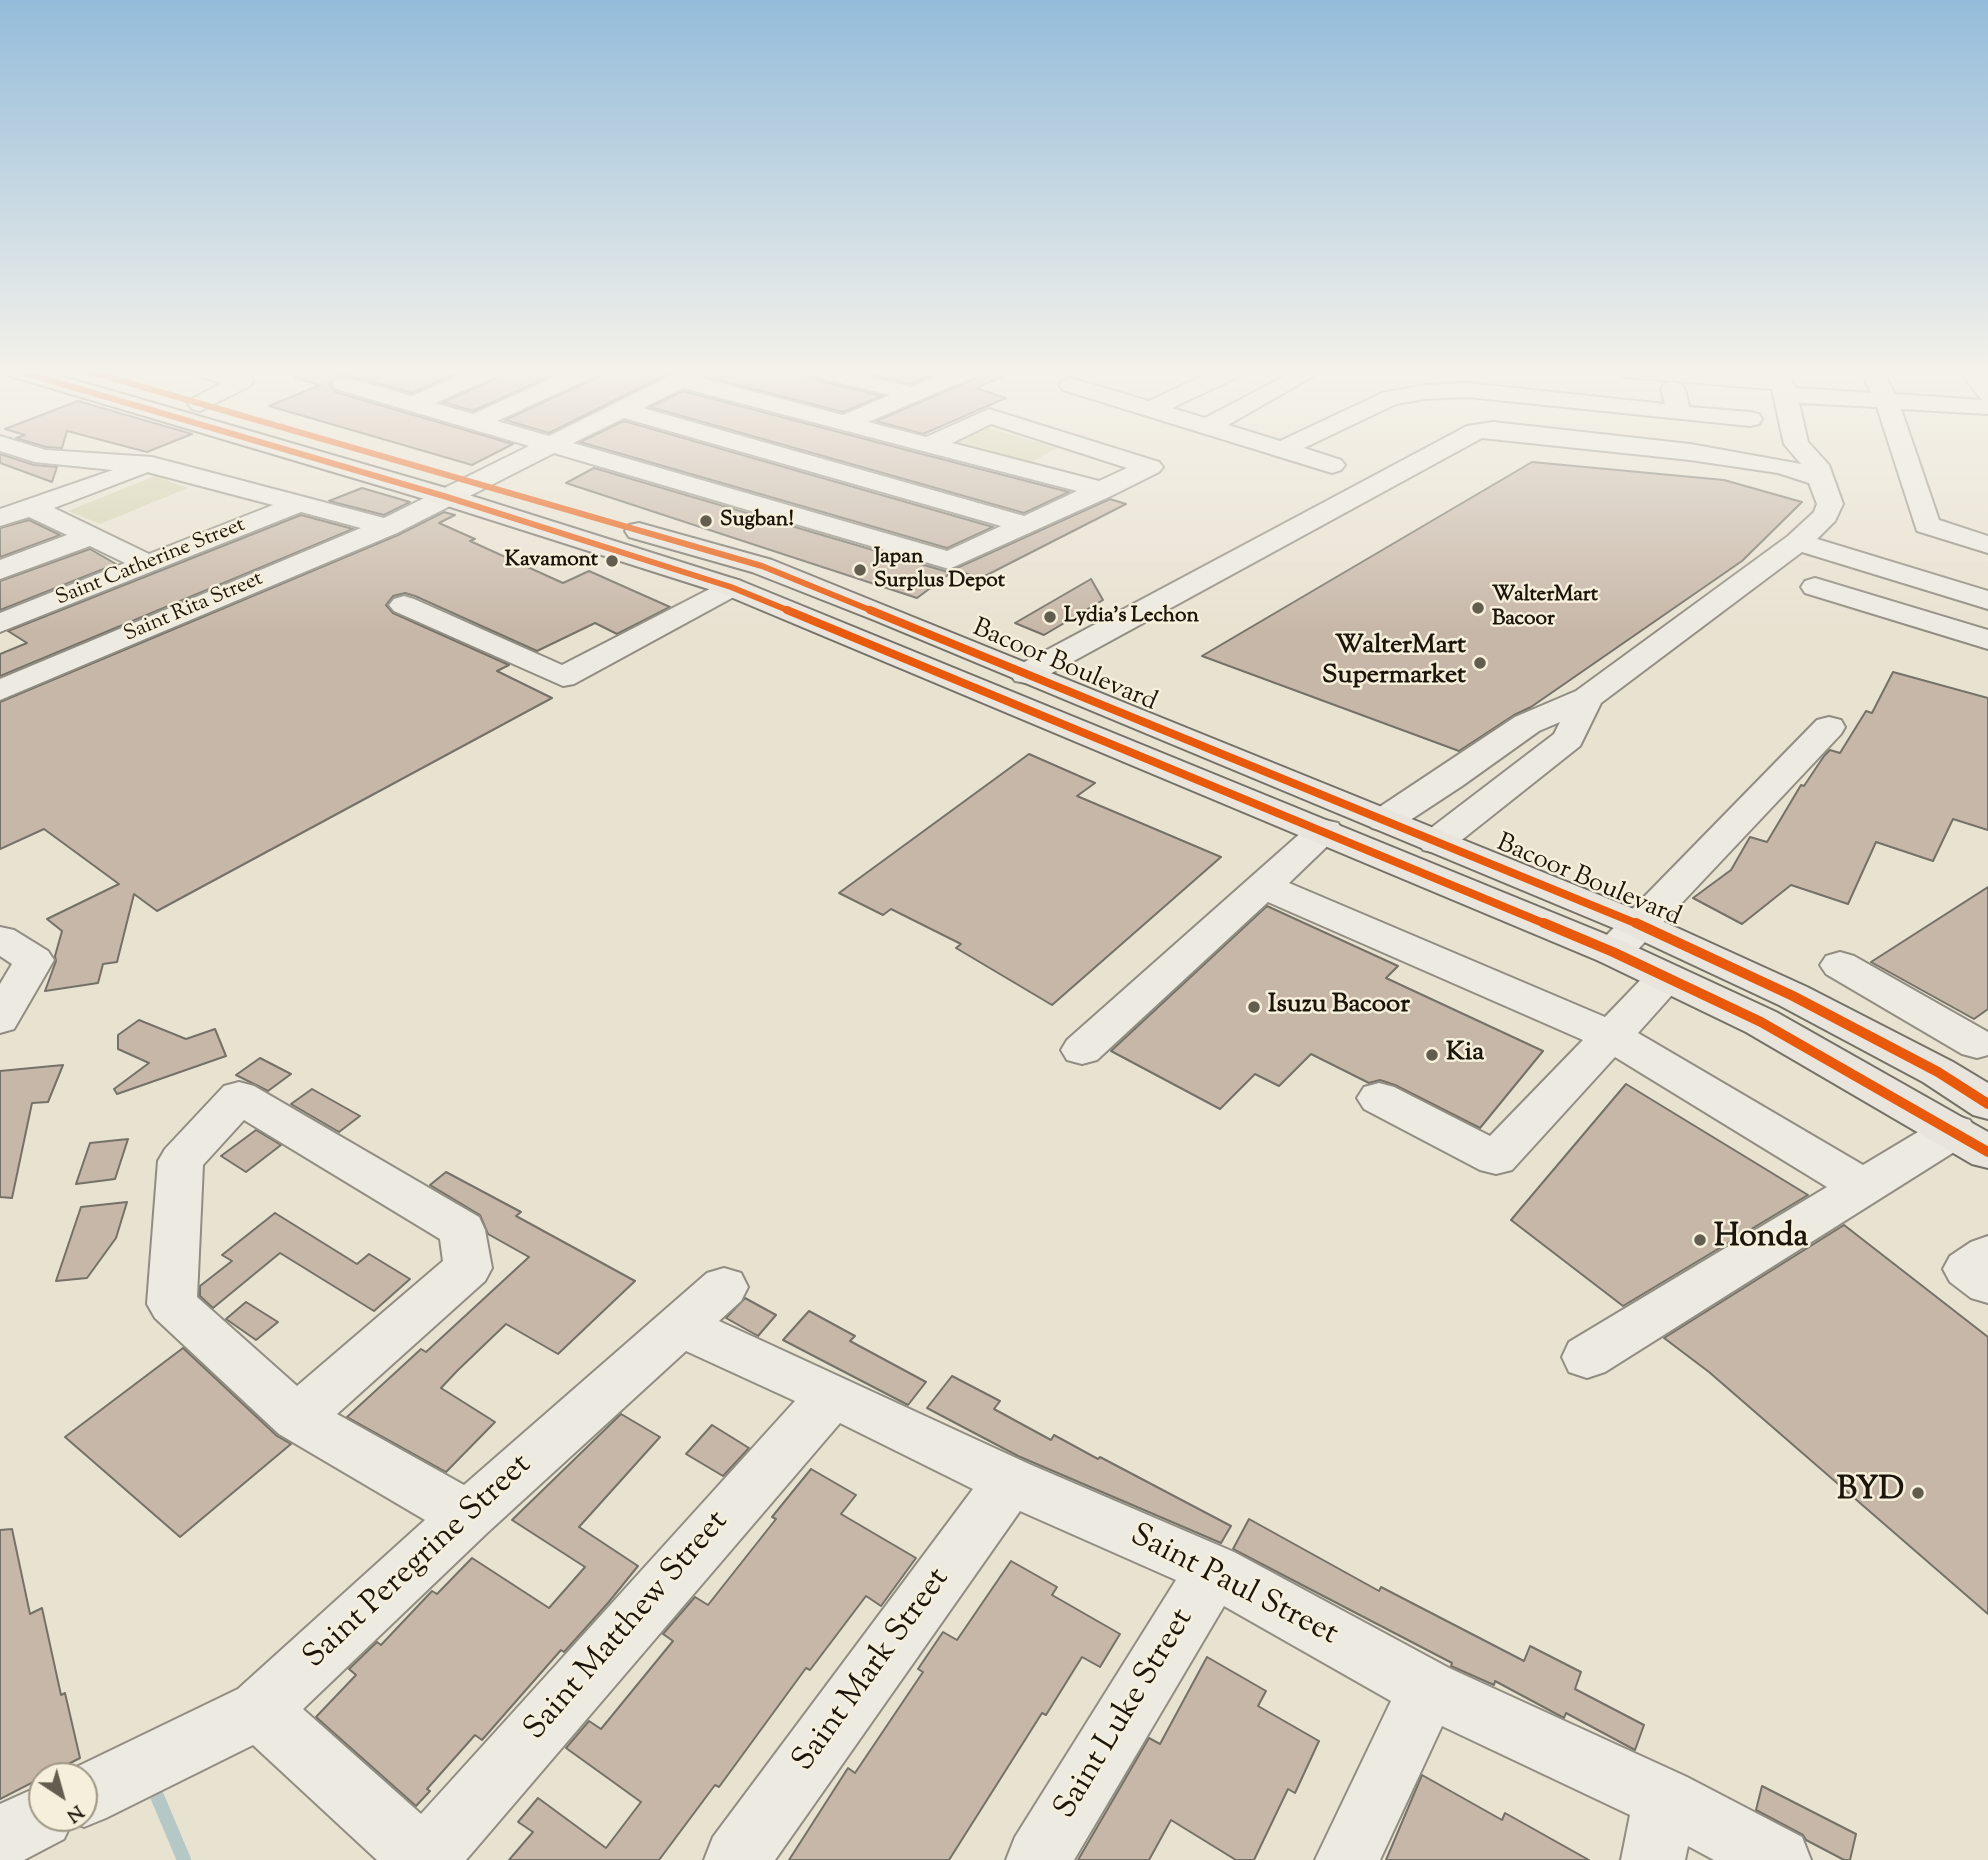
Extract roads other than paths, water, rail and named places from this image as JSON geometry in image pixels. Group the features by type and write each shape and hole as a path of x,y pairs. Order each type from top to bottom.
{"main road":[{"name":"Bacoor Boulevard","path":"334,457 762,566 1385,820 1436,842 1625,938 1666,977 1977,1129"},
{"name":"Bacoor Boulevard","path":"358,457 731,587 1325,831 1793,996 1938,1072 1977,1129"}],"street":[{"path":"0,471 44,457 152,465 387,527"},
{"name":"Saint Rita Street","path":"0,690 387,527 525,457"},
{"path":"598,457 949,561 1150,467 1118,457"},
{"path":"788,457 1027,525"},
{"path":"977,457 1102,489"},
{"path":"1305,457 1332,466"},
{"path":"1026,674 1261,544 1427,457"},
{"path":"1571,457 1652,468 1665,467 1682,457"},
{"path":"1722,457 1818,471"},
{"path":"1385,820 1527,724 1587,698 1804,536 1826,515 1830,504 1818,471 1822,457"},
{"path":"1905,457 1927,525 1988,545"},
{"path":"0,518 152,465"},
{"name":"Saint Catherine Street","path":"0,623 301,503"},
{"path":"30,507 149,564"},
{"path":"0,570 91,536"},
{"path":"1804,536 1988,584"},
{"path":"1804,536 1988,600"},
{"path":"404,605 563,677 731,587"},
{"path":"1815,587 1988,640"},
{"path":"1436,842 1568,739 1587,698"},
{"path":"1625,938 1829,727"},
{"path":"1500,744 1539,761"},
{"path":"1082,1050 1325,831"},
{"path":"1263,887 1612,1036 1863,1187"},
{"path":"0,939 17,965 0,1019"},
{"path":"1840,965 1978,1044"},
{"path":"1379,1098 1496,1158 1666,977"},
{"path":"298,1418 468,1268 463,1230 239,1097 181,1161 172,1304 298,1418 468,1516"},
{"path":"1587,1357 1863,1187 1977,1129"},
{"path":"1988,1255 1966,1269 1988,1284"},
{"name":"Saint Peregrine Street","path":"98,1789 259,1710 468,1516 724,1287"},
{"name":"Saint Paul Street","path":"680,1326 833,1395 1010,1481 1214,1570 1428,1689 1665,1799 1779,1860"},
{"name":"Saint Matthew Street","path":"424,1859 833,1395"},
{"name":"Saint Mark Street","path":"736,1860 1010,1481"},
{"name":"Saint Luke Street","path":"1038,1860 1214,1570"},
{"path":"1347,1860 1428,1689"},
{"path":"259,1710 424,1859"},
{"path":"1653,1860 1665,1799"},
{"path":"0,1838 28,1824"}],"waterway":[{"path":"157,1796 184,1860"}],"place":[{"name":"Sugban!","path":"706,521"},
{"name":"Kavamont","path":"612,561"},
{"name":"Japan Surplus Depot","path":"860,570"},
{"name":"WalterMart Bacoor","path":"1478,608"},
{"name":"Lydia's Lechon","path":"1050,617"},
{"name":"WalterMart Supermarket","path":"1480,663"},
{"name":"Isuzu Bacoor","path":"1254,1007"},
{"name":"Kia","path":"1432,1055"},
{"name":"Honda","path":"1700,1240"},
{"name":"BYD","path":"1918,1493"}]}
